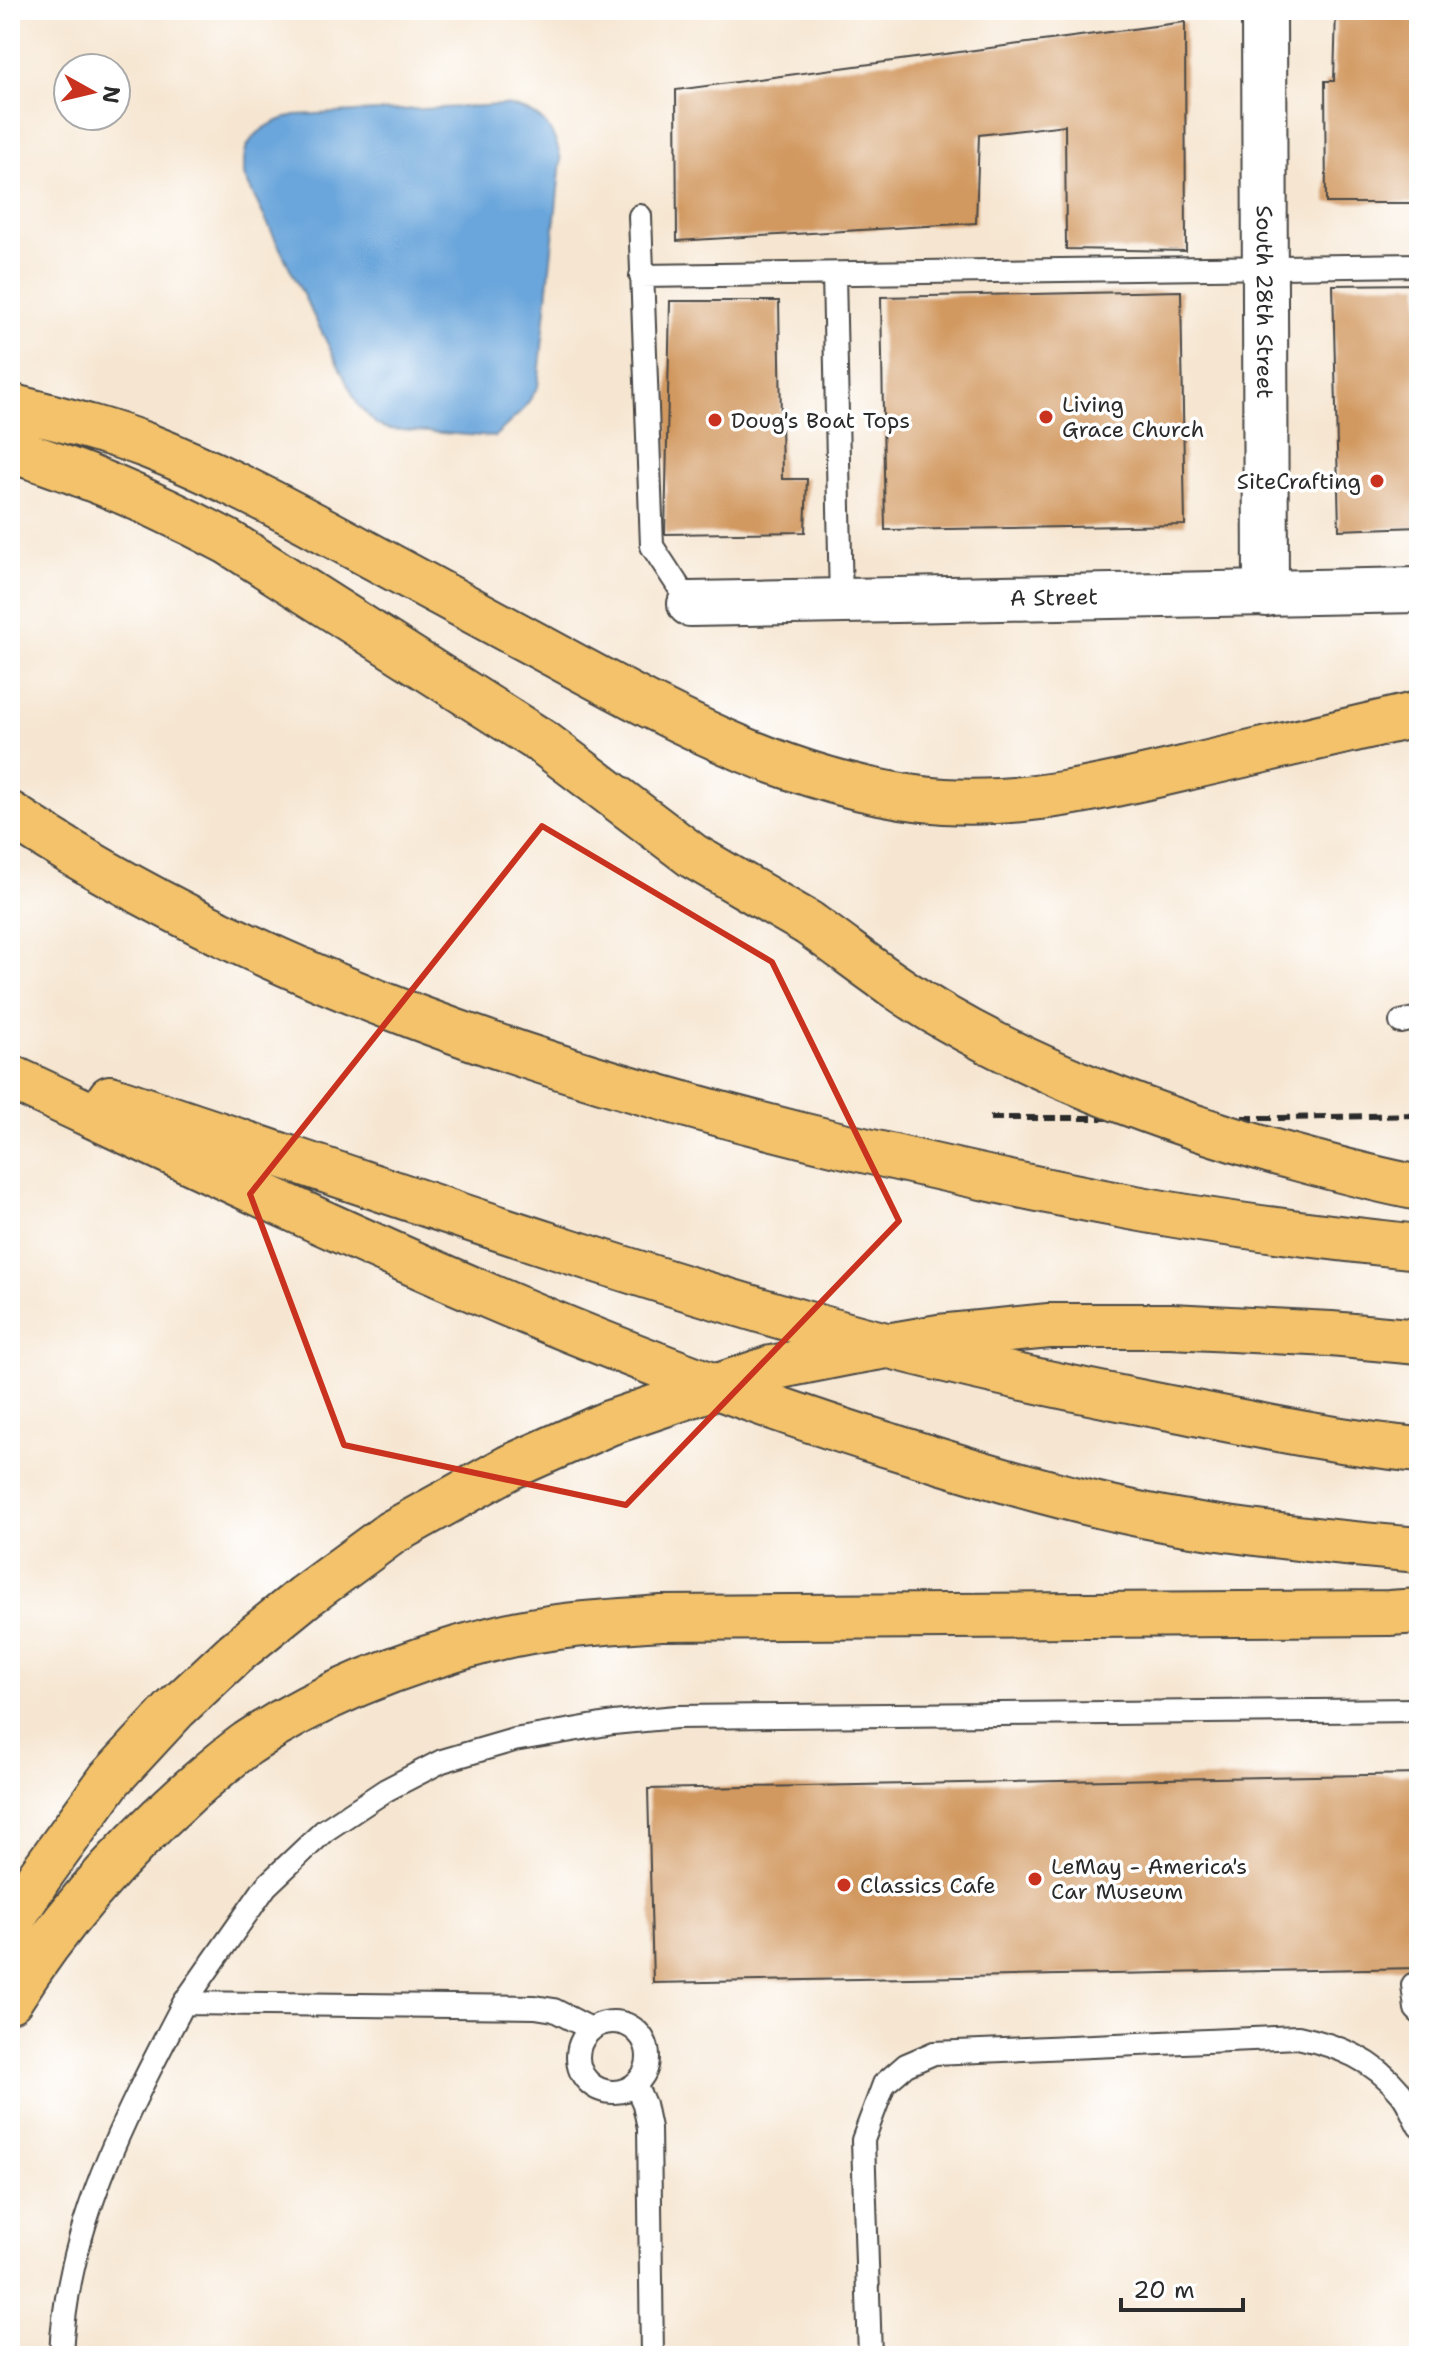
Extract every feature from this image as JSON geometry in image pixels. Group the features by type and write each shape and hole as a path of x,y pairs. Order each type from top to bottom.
{"highway":[{"path":"10,406 71,421 148,446 237,484 712,738 778,764 874,791 944,801 1026,799 1095,789 1419,714"},
{"path":"10,450 55,463 114,487 228,542 544,743 693,856 808,923 941,1016 1031,1062 1113,1098 1216,1135 1374,1180 1419,1188"},
{"path":"10,814 115,878 213,931 405,1012 507,1050 637,1092 929,1166 1132,1208 1419,1247"},
{"path":"10,1065 532,1238 814,1326 1113,1397 1419,1450"},
{"path":"10,1077 331,1227 530,1314 767,1405 969,1470 1178,1522 1314,1541 1419,1550"},
{"path":"10,1923 39,1877 110,1779 175,1709 235,1653 391,1533 510,1467 609,1423 771,1368 939,1337 1049,1326 1171,1326 1419,1342"},
{"path":"10,2000 65,1922 125,1854 173,1806 247,1744 331,1695 411,1663 495,1638 575,1625 661,1618 1373,1614 1419,1611"}],"street":[{"name":"South 28th Street","path":"1264,10 1266,594"},
{"name":"A Street","path":"690,604 1419,590"}],"lane":[{"path":"640,216 652,546 690,604"},
{"path":"641,276 1419,265"},
{"path":"834,274 841,602"},
{"path":"61,2356 71,2270 86,2220 104,2169 139,2089 184,2003 266,1886 324,1831 386,1790 442,1761 514,1740 613,1723 676,1717 1419,1710"},
{"path":"1413,1985 1419,2012"},
{"path":"184,2003 535,2007 554,2010 591,2029"},
{"path":"616,2022 630,2026 640,2034 648,2061 644,2074 635,2084 623,2091 609,2092 596,2088 585,2079 579,2067 578,2054 582,2040 591,2029 603,2023 616,2022"},
{"path":"870,2356 863,2140 884,2084 906,2065 934,2053 1298,2037 1328,2044 1369,2062 1402,2094 1419,2126"},
{"path":"635,2084 644,2104 649,2128 652,2356"}],"highlighted area":[{"path":"542,826 772,962 899,1221 626,1505 344,1445 250,1194"}],"water":[{"path":"504,105 527,111 543,122 554,138 561,160 538,387 523,410 494,437 388,429 376,424 358,405 244,176 246,149 260,131 295,115"}],"building":[{"path":"1336,10 1419,10 1419,203 1326,203 1325,81 1334,81"},
{"path":"1185,22 1186,251 1066,249 1065,125 979,135 976,223 677,241 676,90"},
{"path":"1419,284 1419,527 1339,530 1333,285"},
{"path":"1181,291 1185,525 885,530 881,297"},
{"path":"670,301 779,301 782,479 807,479 805,532 665,534"},
{"name":"LeMay - America's Car Museum","path":"1419,1774 1419,1968 653,1983 648,1789"}],"railway":[{"path":"990,1118 1419,1115"}],"place":[{"name":"Living Grace Church","path":"1046,417"},
{"name":"Doug's Boat Tops","path":"715,420"},
{"name":"SiteCrafting","path":"1377,481"},
{"name":"LeMay - America's Car Museum","path":"1035,1879"},
{"name":"Classics Cafe","path":"844,1885"}]}
